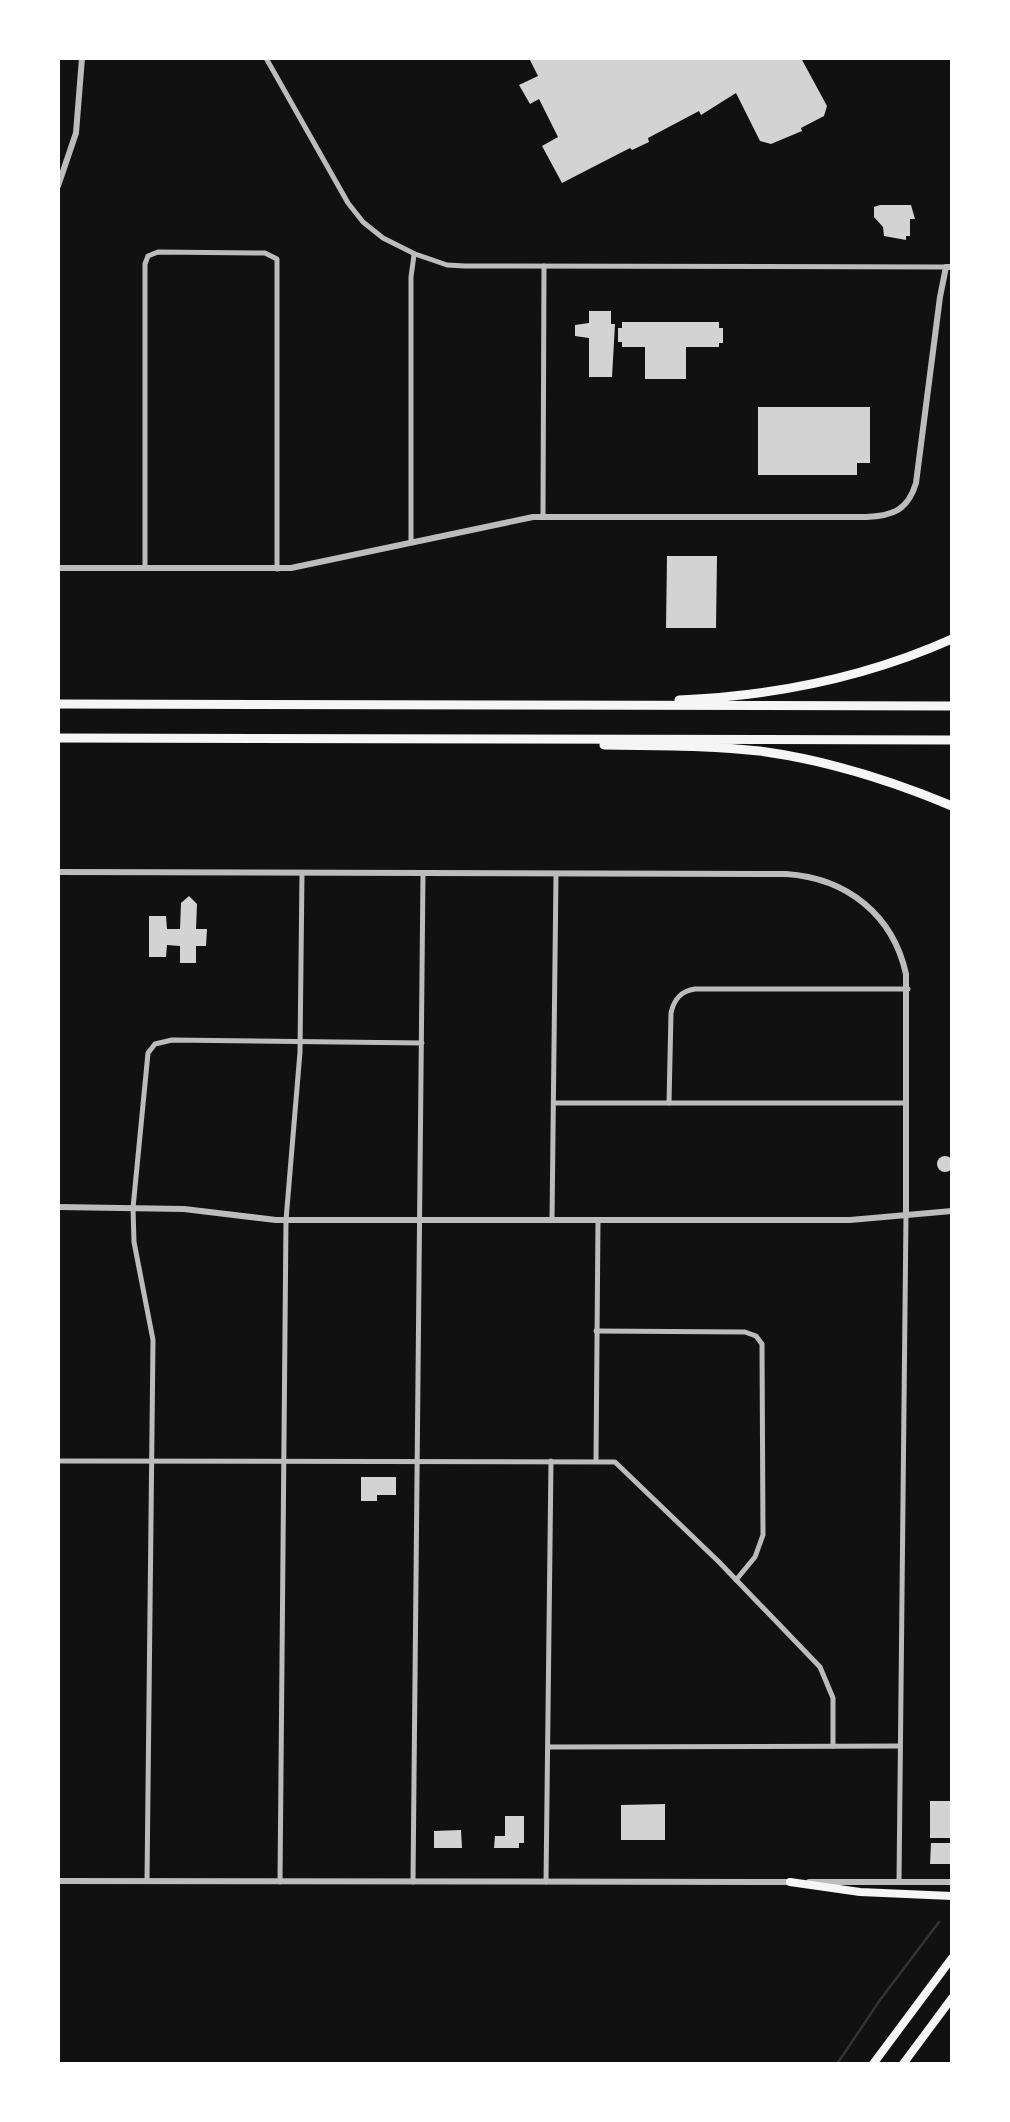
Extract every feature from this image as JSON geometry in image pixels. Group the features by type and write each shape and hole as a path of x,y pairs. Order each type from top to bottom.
{"highway":[{"path":"531,706 686,700 772,690 870,670 952,638"},
{"path":"58,704 952,706"},
{"path":"58,738 952,740"},
{"path":"462,739 756,751 853,770 952,806"}],"main road":[{"path":"790,1882 860,1892 952,1896"},
{"path":"873,2064 952,1958"},
{"path":"903,2064 952,1998"}],"street":[{"path":"58,186 79,118 82,58"},
{"path":"58,568 277,569 511,520 544,517 866,518 886,516 903,508 916,483 949,267 456,266 415,254 382,238 355,214 266,58"},
{"path":"58,152 69,158"},
{"path":"145,568 145,264 148,256 158,252 229,252 275,256 277,569"},
{"path":"411,542 411,277 415,254"},
{"path":"544,266 544,517"},
{"path":"58,872 786,874 827,882 855,896 882,920 899,950 908,989 898,1882"},
{"path":"280,1882 286,1220 300,1040 302,873"},
{"path":"412,1882 423,873"},
{"path":"552,1220 556,874"},
{"path":"670,1103 670,1014 674,1001 683,992 908,989"},
{"path":"147,1881 152,1324 134,1242 133,1208 146,1059 151,1048 166,1041 422,1042"},
{"path":"554,1103 907,1103"},
{"path":"58,1207 184,1209 286,1220 850,1220 952,1211"},
{"path":"596,1461 598,1220"},
{"path":"596,1332 744,1332 756,1336 762,1344 763,1535 756,1557 736,1580"},
{"path":"58,1461 610,1461 624,1468 823,1671 832,1698 832,1746"},
{"path":"546,1882 551,1461"},
{"path":"547,1746 900,1746"},
{"path":"58,1881 952,1882"}],"building":[{"path":"529,58 801,58 827,106 824,116 801,128 802,131 771,144 760,141 736,93 701,115 699,111 648,138 649,142 562,183 542,146 558,137 539,99 530,104 519,85 538,76"},
{"path":"911,205 915,219 910,219 910,236 906,240 884,236 883,227 874,217 874,207"},
{"path":"589,311 611,311 611,324 615,324 612,377 589,377 589,338 575,336 575,325 589,323"},
{"path":"622,322 719,322 723,343 719,347 686,347 686,379 645,379 645,347 622,347 618,328 622,328"},
{"path":"758,407 870,407 870,463 857,463 857,475 758,475"},
{"path":"667,556 717,556 716,628 666,628"},
{"path":"189,896 197,904 196,929 207,929 206,946 196,946 196,963 180,963 180,946 167,945 166,957 149,957 149,916 166,916 167,929 180,929 181,903"},
{"path":"945,1156 953,1164 945,1172 937,1164"},
{"path":"361,1477 396,1477 396,1495 377,1495 377,1501 361,1501"},
{"path":"930,1801 952,1801 952,1838 930,1838"},
{"path":"665,1804 665,1840 621,1840 621,1805"},
{"path":"505,1816 524,1816 524,1843 519,1843 519,1848 494,1848 495,1836 505,1836"},
{"path":"461,1830 462,1848 434,1848 434,1831"},
{"path":"931,1843 952,1843 952,1864 930,1864"}],"waterway":[{"path":"837,2064 939,1922"}]}
